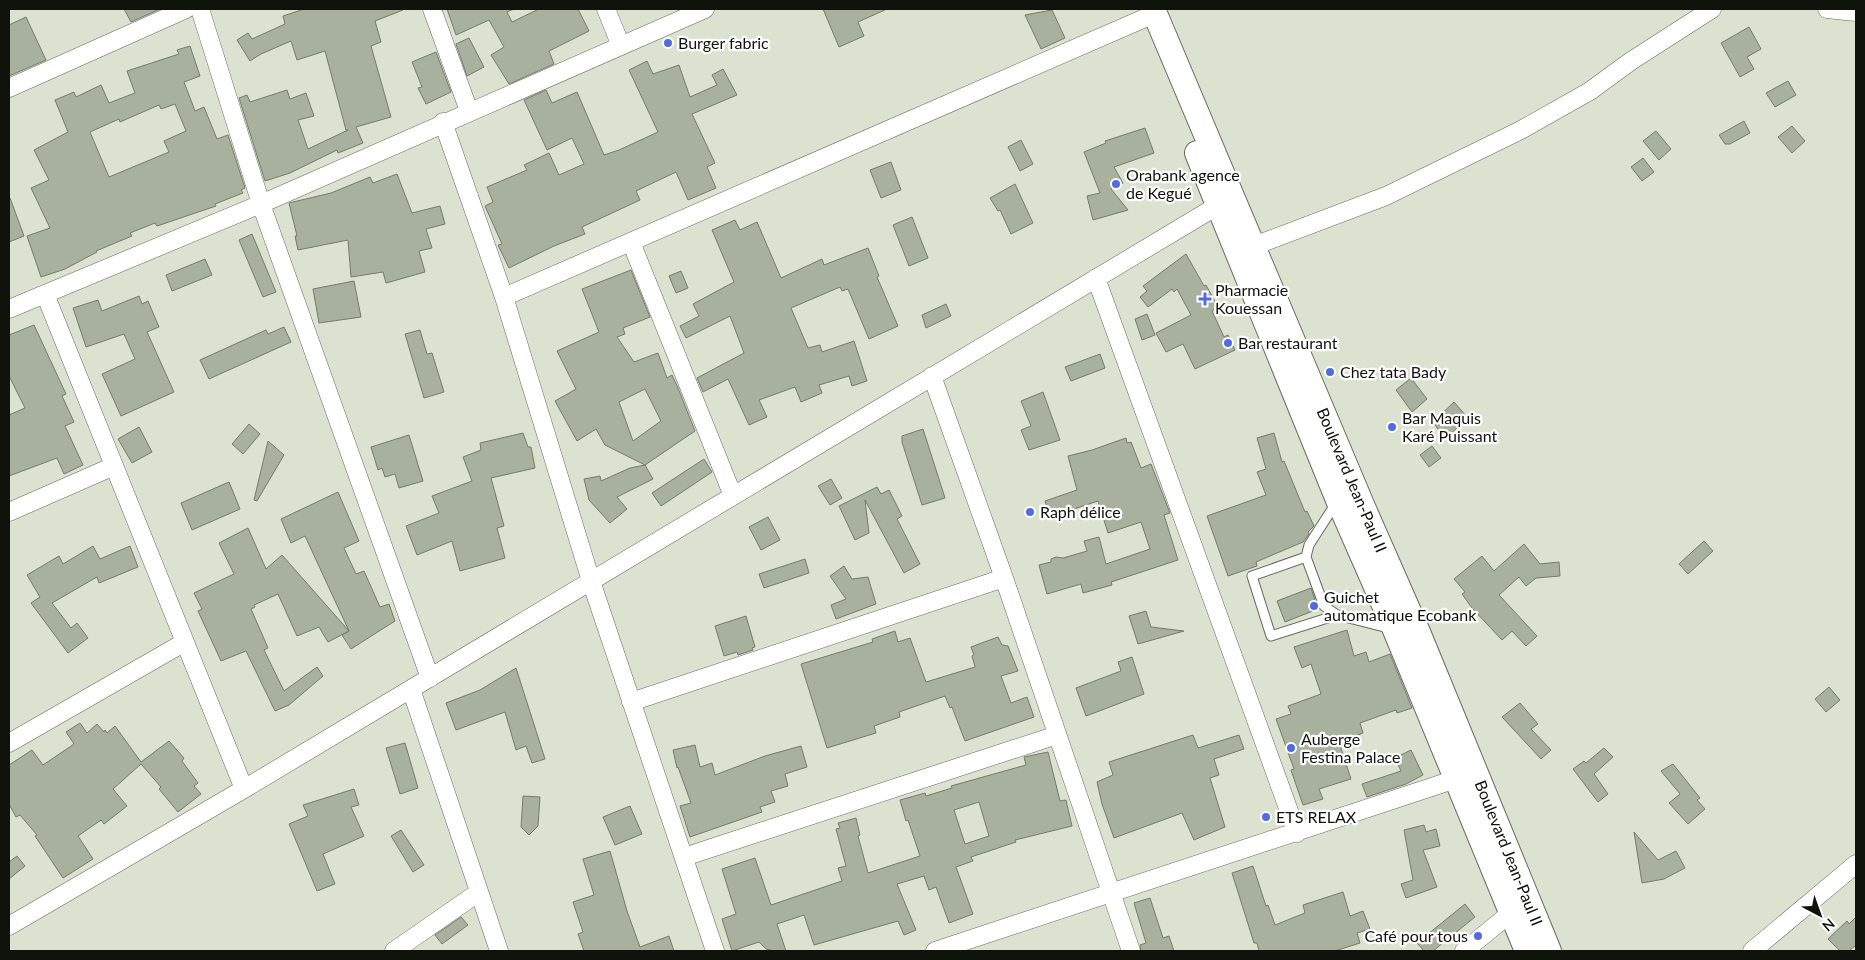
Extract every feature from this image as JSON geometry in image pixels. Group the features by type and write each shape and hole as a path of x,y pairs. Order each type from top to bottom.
{"main road":[{"name":"Boulevard Jean-Paul II","path":"1146,12 1245,249 1422,641 1550,951"},
{"name":"Boulevard Jean-Paul II","path":"1146,12 1217,206 1245,249 1338,500 1395,630 1527,951"}],"street":[{"path":"9,88 186,9"},
{"path":"200,9 261,204 430,678"},
{"path":"432,9 469,111"},
{"path":"606,9 621,46"},
{"path":"9,309 261,204 704,9"},
{"path":"1245,249 1386,196 1521,130 1590,91 1631,61 1712,9"},
{"path":"1828,9 1856,12"},
{"path":"504,297 1146,12"},
{"path":"444,122 504,297 591,581 715,951"},
{"path":"9,926 244,789 1217,206"},
{"path":"631,242 733,496"},
{"path":"1096,278 1297,833"},
{"path":"45,294 244,789"},
{"path":"932,376 1004,578 1131,951"},
{"path":"9,512 114,466"},
{"path":"631,702 1004,578"},
{"path":"9,743 185,642"},
{"path":"411,689 499,951"},
{"path":"684,857 1057,735"},
{"path":"935,951 1456,779"},
{"path":"1752,951 1856,864"},
{"path":"394,951 479,892"},
{"path":"1464,951 1512,912"}],"lane":[{"path":"1338,500 1309,544 1306,557 1324,606 1337,615 1395,630"},
{"path":"1306,557 1252,576 1271,636 1337,615"}],"building":[{"path":"124,9 160,9 131,22"},
{"path":"304,9 403,9 375,21 381,42 371,46 391,117 356,127 363,143 338,153 337,150 290,173 265,181 239,98 247,95 250,102 287,90 290,99 306,93 314,116 298,120 308,149 348,130 346,130 325,51 297,60 291,41 250,61 237,40 248,33 252,39 285,24 283,16"},
{"path":"447,9 514,9 507,12 512,22 539,9 578,9 589,31 549,51 554,64 509,84 491,55 504,47 489,20 456,35"},
{"path":"823,9 887,9 858,22 864,36 839,47"},
{"path":"1052,10 1065,38 1041,49 1025,15"},
{"path":"26,17 46,60 9,76 9,25"},
{"path":"1749,27 1761,49 1747,57 1754,69 1740,77 1721,43"},
{"path":"469,38 484,67 467,76 456,44"},
{"path":"190,46 200,76 184,82 195,111 204,107 217,139 228,135 245,188 241,190 243,193 215,204 216,206 157,226 155,223 130,233 132,236 96,251 65,269 41,277 27,236 50,228 31,188 49,180 34,150 68,132 55,100 74,92 76,97 101,85 109,103 135,93 127,71 179,54 177,50","holes":["175,104 186,131 164,141 169,152 109,177 90,132 119,119 120,122 159,105 161,109"]},
{"path":"436,52 451,92 426,104 418,88 422,87 412,62"},
{"path":"647,61 653,74 679,65 690,97 717,85 712,75 723,69 737,95 692,114 715,163 707,167 716,188 688,200 676,172 636,191 640,200 582,227 585,234 554,246 509,268 498,245 502,244 485,206 493,202 487,187 527,170 524,165 549,153 559,175 584,164 572,138 547,150 524,100 546,90 552,103 577,92 604,155 658,132 629,70"},
{"path":"1788,81 1796,95 1775,107 1766,93"},
{"path":"1744,121 1750,133 1730,144 1725,144 1719,135"},
{"path":"1792,126 1805,141 1792,153 1778,137"},
{"path":"1145,128 1154,153 1114,167 1123,183 1111,189 1128,210 1093,220 1087,196 1100,193 1084,152 1106,143 1105,141"},
{"path":"1656,131 1671,149 1659,160 1643,141"},
{"path":"1021,140 1033,164 1020,171 1008,147"},
{"path":"1643,158 1654,172 1642,181 1631,167"},
{"path":"891,162 901,190 881,198 870,170"},
{"path":"397,174 412,213 440,206 445,224 426,229 432,248 419,251 425,272 386,283 383,272 351,277 348,240 298,250 295,236 297,236 289,203 331,193 370,177 373,183"},
{"path":"1015,184 1033,223 1011,234 1000,210 998,211 990,198"},
{"path":"9,199 24,236 9,242"},
{"path":"912,217 928,258 909,266 893,225"},
{"path":"735,220 740,230 757,222 781,278 822,259 824,265 868,248 879,276 877,277 898,326 869,339 848,289 842,291 840,287 791,308 808,348 820,345 822,352 854,341 867,381 852,386 849,376 819,385 822,393 801,402 795,387 759,400 767,417 749,425 728,379 703,392 697,378 744,353 730,316 686,338 680,326 699,316 693,304 734,282 712,230"},
{"path":"252,234 276,292 263,297 239,240"},
{"path":"1186,254 1218,307 1212,311 1224,337 1228,335 1235,350 1195,369 1183,344 1166,352 1156,333 1191,315 1177,289 1174,292 1172,289 1148,307 1140,297 1147,291 1143,286"},
{"path":"205,259 212,275 172,291 166,275"},
{"path":"631,270 650,317 623,328 625,334 617,337 634,362 658,353 667,378 672,375 695,431 645,465 605,445 596,429 577,441 555,401 576,389 557,351 599,332 582,289","holes":["645,389 661,421 633,441 619,402"]},
{"path":"681,271 688,288 676,293 669,276"},
{"path":"354,281 361,317 319,323 313,289"},
{"path":"139,296 142,304 148,301 159,327 147,332 174,392 121,416 102,374 135,359 124,334 86,347 73,308 98,300 102,311"},
{"path":"946,304 951,316 926,328 922,315"},
{"path":"1147,314 1155,335 1142,340 1135,319"},
{"path":"34,325 66,394 62,396 74,422 65,426 83,465 64,474 57,458 9,476 9,415 25,408 9,376 9,335"},
{"path":"284,327 291,342 209,379 200,360 266,330 268,334"},
{"path":"420,330 427,354 432,353 444,392 424,398 405,334"},
{"path":"1100,354 1105,368 1071,381 1065,367"},
{"path":"1411,378 1427,399 1412,412 1396,390"},
{"path":"1043,392 1060,440 1029,450 1021,430 1031,426 1021,401"},
{"path":"1454,402 1468,418 1445,439 1433,422"},
{"path":"249,424 260,434 243,454 232,444"},
{"path":"139,427 152,452 132,463 118,439"},
{"path":"923,429 945,498 922,505 902,442 902,436"},
{"path":"523,433 528,447 531,447 535,468 491,478 504,526 497,528 505,558 460,571 452,541 417,555 406,526 439,513 432,496 472,481 463,457 481,450 480,443"},
{"path":"1274,433 1282,462 1284,461 1305,512 1307,511 1314,526 1308,532 1309,534 1303,542 1256,562 1257,566 1228,576 1207,516 1266,495 1257,472 1266,469 1257,438"},
{"path":"409,435 423,481 399,488 395,474 385,477 382,468 378,470 371,447"},
{"path":"1126,438 1127,443 1131,442 1141,468 1151,464 1170,513 1164,515 1178,560 1111,582 1112,585 1083,593 1081,584 1047,594 1039,565 1051,562 1051,559 1056,557 1063,558 1087,551 1084,541 1099,537 1106,564 1150,549 1141,522 1108,533 1098,501 1050,517 1045,501 1077,490 1068,456"},
{"path":"268,441 284,455 257,501 254,500"},
{"path":"1432,446 1441,458 1429,467 1420,455"},
{"path":"704,459 712,472 661,506 652,493"},
{"path":"645,465 653,479 617,497 627,509 610,523 589,500 584,479 600,476 601,481 630,468"},
{"path":"831,479 842,498 830,505 818,486"},
{"path":"229,482 240,509 192,530 181,503"},
{"path":"877,487 881,494 889,490 902,516 897,519 920,564 904,573 865,500 869,533 855,540 839,506"},
{"path":"338,492 359,541 344,548 356,574 364,571 380,607 389,604 395,621 351,649 342,635 349,631 305,536 291,543 281,519"},
{"path":"768,517 780,540 761,550 749,527"},
{"path":"248,528 266,569 282,555 349,631 328,642 319,627 297,636 278,594 254,605 255,607 251,609 268,648 264,650 284,691 317,667 323,676 289,705 275,711 246,651 221,661 198,611 202,609 194,593 234,574 219,543"},
{"path":"1704,541 1713,551 1688,574 1679,564"},
{"path":"1524,544 1540,564 1559,562 1560,576 1536,578 1526,586 1519,577 1499,595 1537,636 1526,646 1512,631 1502,640 1472,608 1462,594 1465,592 1454,579 1482,556 1494,571"},
{"path":"93,546 100,559 130,546 138,567 99,583 97,577 52,603 71,628 77,623 88,638 68,653 31,603 40,597 27,575 59,556 63,564"},
{"path":"805,559 809,573 764,588 759,574"},
{"path":"844,566 852,579 868,577 876,604 836,619 831,605 846,599 830,576"},
{"path":"1311,588 1318,609 1285,622 1277,601"},
{"path":"1146,611 1151,627 1184,631 1138,644 1129,616"},
{"path":"746,616 755,647 752,648 753,650 738,655 737,652 724,656 715,626"},
{"path":"1347,630 1354,656 1366,652 1369,662 1390,654 1412,708 1397,713 1396,710 1360,723 1363,733 1339,742 1351,779 1319,789 1323,799 1303,805 1291,770 1294,769 1276,719 1291,714 1288,706 1321,694 1311,664 1302,668 1294,647"},
{"path":"895,631 898,642 910,638 926,682 975,667 971,647 998,637 1002,645 1008,646 1018,671 1001,676 1011,703 1027,697 1034,717 965,741 952,707 950,708 945,696 899,712 900,717 874,726 876,733 827,748 801,664 873,642 872,639"},
{"path":"1132,657 1144,694 1086,716 1076,688 1121,671 1118,662"},
{"path":"516,668 545,759 532,763 526,746 516,750 505,712 456,730 446,703 480,690"},
{"path":"1829,687 1840,700 1826,712 1815,699"},
{"path":"1520,703 1538,724 1531,729 1551,750 1541,759 1502,717"},
{"path":"80,723 87,733 97,724 107,733 115,726 141,762 169,741 184,758 182,761 198,783 194,786 201,794 178,812 159,789 161,787 141,764 113,789 127,806 104,824 101,820 78,836 93,859 63,878 35,836 37,835 20,815 16,817 9,804 9,765 32,750 43,765 74,744 66,732"},
{"path":"1193,735 1198,748 1239,735 1244,749 1214,759 1219,775 1210,778 1225,827 1194,840 1182,813 1114,838 1102,804 1097,782 1113,775 1109,762"},
{"path":"405,743 418,788 400,794 386,748"},
{"path":"695,745 700,767 712,763 715,775 765,756 801,746 807,767 785,774 788,786 771,791 775,802 760,807 762,812 690,837 680,806 691,803 677,768 673,750"},
{"path":"1604,748 1613,757 1594,774 1608,794 1598,802 1573,769 1584,761 1586,763"},
{"path":"1411,750 1423,775 1406,784 1367,797 1362,784 1401,771 1395,758"},
{"path":"1048,752 1060,801 1066,800 1072,826 1015,840 1016,842 971,857 973,861 956,867 973,914 949,923 936,887 929,890 924,876 897,884 916,930 904,935 898,921 814,945 804,915 777,924 786,951 766,949 759,942 732,951 722,919 736,914 722,869 755,858 771,905 842,881 838,868 846,866 836,829 840,828 838,823 856,818 860,835 858,836 868,873 920,856 900,800 925,793 926,796 952,788 951,786 1026,765 1024,757","holes":["979,802 989,836 965,844 954,810"]},
{"path":"1673,764 1700,798 1697,800 1705,809 1688,824 1669,803 1680,794 1661,771"},
{"path":"354,789 359,805 351,807 364,836 323,854 335,884 317,891 289,824 308,816 303,805"},
{"path":"523,796 540,797 538,826 529,835 521,827"},
{"path":"630,806 642,834 615,845 603,817"},
{"path":"1424,825 1426,832 1436,829 1440,846 1423,850 1437,887 1406,898 1401,884 1413,880 1404,830"},
{"path":"401,830 424,865 413,872 391,836"},
{"path":"1634,832 1658,860 1676,851 1685,868 1664,879 1642,883"},
{"path":"610,851 627,911 640,947 669,936 674,951 584,951 578,934 583,932 573,902 594,895 583,859"},
{"path":"17,856 25,866 9,879 9,862"},
{"path":"1253,866 1266,906 1268,905 1275,925 1305,913 1303,905 1343,892 1350,916 1363,911 1370,929 1357,933 1360,943 1335,951 1259,951 1257,943 1254,943 1232,873"},
{"path":"1150,898 1163,938 1169,936 1174,951 1141,951 1140,945 1146,943 1134,903"},
{"path":"1465,904 1475,917 1433,951 1424,951 1417,943"},
{"path":"461,917 468,925 442,944 435,935"},
{"path":"1856,917 1856,945 1849,951 1840,951 1828,939 1847,921 1849,924"}],"place":[{"name":"Burger fabric","path":"668,43"},
{"name":"Orabank agence de Kegué","path":"1116,184"},
{"name":"Pharmacie Kouessan","path":"1205,299"},
{"name":"Bar restaurant","path":"1228,343"},
{"name":"Chez tata Bady","path":"1330,372"},
{"name":"Bar Maquis Karé Puissant","path":"1392,427"},
{"name":"Raph délice","path":"1030,512"},
{"name":"Guichet automatique Ecobank","path":"1314,606"},
{"name":"Auberge Festina Palace","path":"1291,748"},
{"name":"ETS RELAX","path":"1266,817"},
{"name":"Café pour tous","path":"1478,936"}]}
